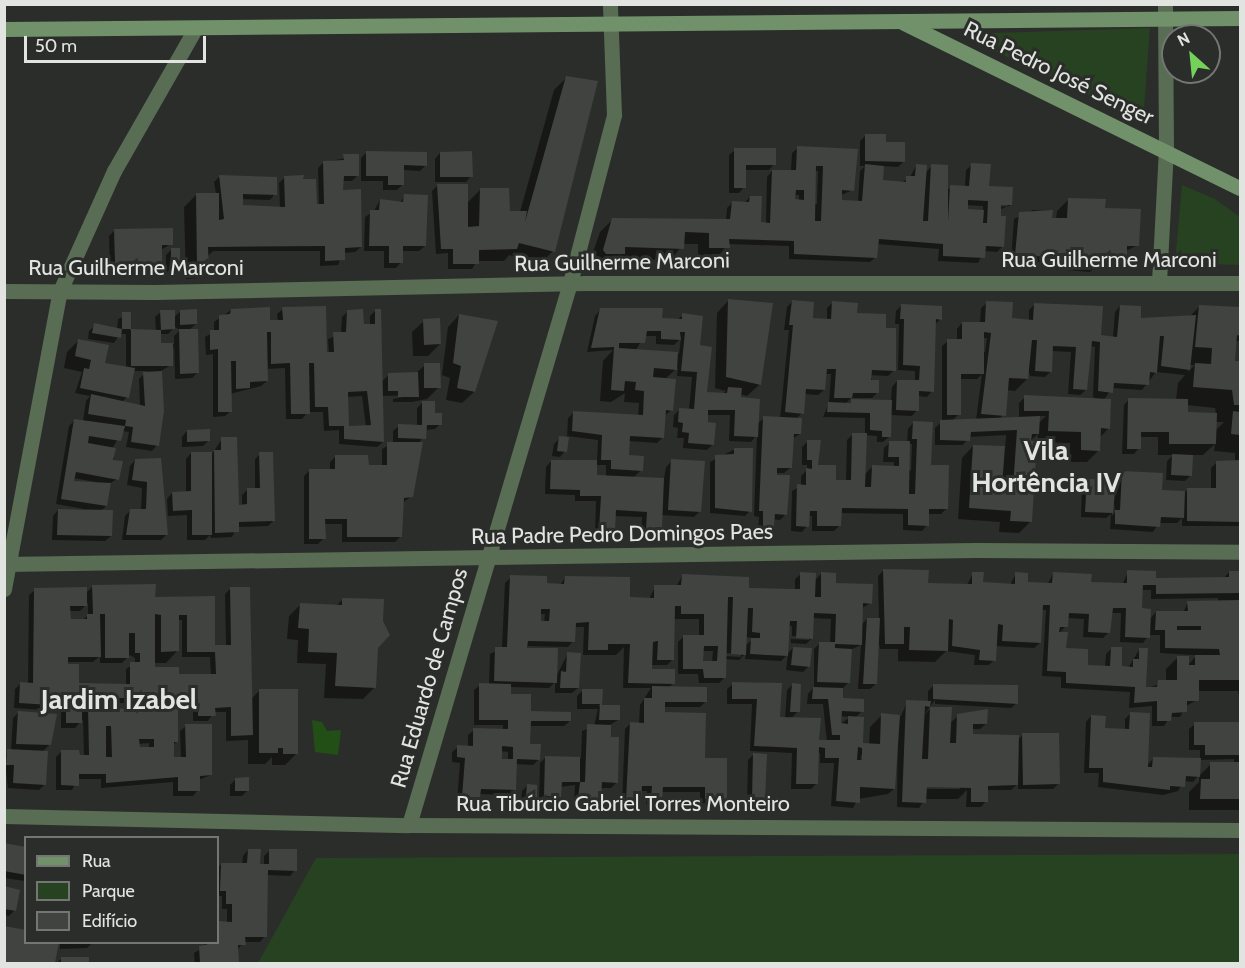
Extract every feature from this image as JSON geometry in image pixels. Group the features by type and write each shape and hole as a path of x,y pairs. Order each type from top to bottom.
{"main road":[{"name":"Rua Pedro José Senger","path":"4,29 195,29 611,21 899,21 1166,11 1240,18"},
{"name":"Rua Pedro José Senger","path":"899,21 1166,149 1240,188"}],"street":[{"name":"Rua Eduardo de Campos","path":"409,825 570,284 614,115 610,4"},
{"path":"1159,282 1166,149 1166,11"},
{"path":"4,589 60,291 114,171 195,29"},
{"name":"Rua Guilherme Marconi","path":"4,291 570,284 1240,283"},
{"name":"Rua Padre Pedro Domingos Paes","path":"7,564 487,559 976,550 1240,552"},
{"name":"Rua Tibúrcio Gabriel Torres Monteiro","path":"4,816 409,825 1240,830"}],"green space":[{"path":"1150,28 1143,121 959,34"},
{"path":"1182,185 1215,199 1240,217 1240,265 1175,263"},
{"path":"1240,854 1240,963 258,963 316,858"}],"shaded area":[{"path":"312,720 322,722 327,731 341,730 338,755 315,752"}],"building":[{"path":"566,76 598,81 555,252 519,243 517,249 479,250 479,264 453,264 453,249 441,249 437,184 468,184 468,227 479,226 480,188 509,188 510,211 527,211 525,222"},
{"path":"865,134 886,134 886,142 905,142 905,162 865,161"},
{"path":"797,146 858,149 854,191 842,190 842,200 862,201 865,164 884,166 883,180 906,182 906,176 915,176 916,164 927,165 923,221 928,221 931,164 948,165 948,222 950,185 969,186 971,163 991,164 989,186 1013,187 1012,205 1001,205 1001,216 1006,216 1004,247 986,246 985,258 943,256 943,244 879,239 877,258 794,254 794,241 729,239 730,248 709,248 709,233 685,232 684,249 625,247 625,254 606,254 603,250 612,218 730,219 732,201 749,202 750,196 762,196 761,222 770,223 772,170 796,170","holes":["816,166 823,166 821,221 815,221","796,190 804,190 804,200 795,199","968,200 988,201 987,223 983,223 984,210 968,209"]},
{"path":"734,148 776,148 776,165 746,165 746,188 734,188"},
{"path":"366,151 427,152 427,166 404,165 404,185 388,185 388,176 366,176"},
{"path":"472,151 473,177 440,177 440,152"},
{"path":"343,154 359,154 359,176 344,176 343,190 361,189 362,247 345,248 345,260 325,261 325,246 208,247 209,267 197,267 196,193 219,193 219,220 224,219 219,175 277,177 277,195 243,194 243,205 285,207 284,176 304,175 303,179 316,179 317,204 324,204 323,161 344,160"},
{"path":"404,194 428,195 426,246 403,246 403,263 389,263 389,246 369,246 370,210 379,210 380,199 403,202"},
{"path":"1068,198 1106,199 1105,208 1141,209 1139,246 1127,246 1127,261 1015,255 1019,212 1053,210 1052,218 1067,218"},
{"path":"173,228 173,245 162,245 162,263 115,263 114,229"},
{"path":"171,248 180,248 180,267 171,267"},
{"path":"728,299 773,303 761,385 726,377"},
{"path":"792,300 814,302 813,318 831,319 832,301 858,303 857,313 886,314 886,328 896,328 896,371 872,370 871,380 879,380 879,393 853,393 852,398 834,398 836,369 827,369 825,390 806,389 804,414 785,412 793,325 789,325"},
{"path":"986,301 1013,302 1012,318 1033,320 1034,303 1103,306 1101,335 1117,337 1120,305 1141,306 1141,318 1196,315 1190,370 1161,366 1164,336 1160,336 1157,373 1150,372 1149,385 1114,383 1113,393 1098,391 1100,342 1092,341 1087,390 1073,389 1076,347 1053,346 1052,372 1035,371 1037,340 1032,340 1028,379 1009,378 1006,416 981,414 991,333 984,332 984,374 961,374 961,415 947,415 947,339 962,339 962,322 985,322"},
{"path":"901,304 942,306 942,320 936,319 934,392 919,391 919,411 896,410 897,380 919,380 920,366 903,365 904,319 900,319"},
{"path":"1199,305 1240,307 1240,336 1237,335 1235,361 1240,361 1240,405 1234,405 1232,390 1193,387 1195,363 1211,364 1212,348 1195,347"},
{"path":"326,306 327,352 334,352 333,332 346,332 347,310 363,309 364,324 375,324 375,309 381,309 384,442 344,439 344,426 329,426 328,407 315,407 314,363 309,363 310,414 291,414 290,363 271,364 271,332 267,332 268,381 250,382 250,388 236,389 236,361 231,361 232,412 218,412 218,349 210,350 210,330 219,330 219,315 230,314 231,309 270,307 270,320 283,320 282,307","holes":["367,391 371,425 349,426 348,392"]},
{"path":"600,308 663,308 662,318 682,319 682,313 703,316 700,345 712,347 707,392 727,393 728,387 742,388 741,397 760,399 758,437 734,436 735,410 708,410 708,422 716,423 714,445 688,443 689,433 682,432 683,423 678,422 679,408 694,409 697,372 681,371 685,332 680,332 681,340 661,339 661,331 647,331 645,343 619,343 619,348 678,352 677,370 654,368 653,377 676,379 673,411 666,410 664,438 630,436 629,455 644,456 643,471 611,469 611,460 601,460 602,435 572,431 573,411 643,415 644,391 635,390 636,382 625,381 624,391 611,390 614,347 591,348"},
{"path":"197,309 197,324 180,325 180,310"},
{"path":"160,310 175,310 175,329 161,330"},
{"path":"122,312 131,312 131,329 122,329"},
{"path":"459,314 498,321 475,392 457,388 461,366 453,363"},
{"path":"440,318 441,344 424,345 423,319"},
{"path":"94,323 122,329 121,338 92,333"},
{"path":"131,329 161,330 161,343 173,343 173,366 131,366"},
{"path":"179,329 198,329 199,373 180,374"},
{"path":"78,339 109,345 105,363 135,368 129,398 80,388 84,368 89,369 91,360 75,356"},
{"path":"424,363 440,363 441,388 424,388"},
{"path":"162,371 164,411 159,446 131,442 133,427 125,426 126,420 88,414 91,394 145,406 143,372"},
{"path":"418,372 419,397 398,397 398,391 388,391 388,373"},
{"path":"1024,395 1111,399 1110,429 1101,428 1100,451 1081,450 1081,432 1048,431 1049,411 1024,411"},
{"path":"1128,398 1188,399 1188,412 1217,413 1216,444 1169,444 1169,432 1141,432 1141,449 1127,449"},
{"path":"851,399 892,400 891,437 882,437 882,431 870,430 870,413 827,412 828,402 851,403"},
{"path":"422,401 435,401 435,413 442,413 442,425 427,425 426,439 398,438 398,424 422,425"},
{"path":"1233,411 1240,412 1240,435 1231,434"},
{"path":"763,416 802,418 801,434 794,434 792,468 777,468 777,475 790,475 787,515 775,514 774,526 763,526 763,511 759,511"},
{"path":"1040,416 1039,434 1032,434 1031,441 1037,441 1032,522 1010,521 1011,511 969,508 973,445 1005,446 1002,487 1013,487 1017,430 971,432 970,441 940,440 940,420"},
{"path":"74,419 125,426 121,441 89,436 88,443 116,448 113,460 123,461 119,480 76,472 74,481 111,483 107,506 61,499"},
{"path":"913,421 933,422 931,465 949,465 948,509 929,509 929,526 908,525 908,509 842,508 841,526 817,526 817,511 810,511 809,527 796,526 797,484 806,485 806,468 812,469 812,460 807,460 807,440 821,440 818,465 836,465 836,480 851,480 852,433 867,433 865,487 871,487 872,465 899,466 899,457 888,457 889,441 910,441 909,494 915,494 917,439 912,439"},
{"path":"210,429 210,441 187,442 187,430"},
{"path":"559,436 569,437 567,452 557,451"},
{"path":"221,437 237,437 239,505 247,504 247,488 260,488 259,452 273,452 275,521 239,522 239,532 215,533 214,450 221,450"},
{"path":"387,442 423,442 413,497 404,498 402,537 347,537 347,519 325,519 326,539 309,539 309,469 335,469 335,455 368,455 369,465 387,465"},
{"path":"734,448 753,448 752,512 715,508 715,455 734,454"},
{"path":"191,452 212,452 212,535 192,535 192,510 173,511 172,492 191,491"},
{"path":"1172,454 1193,455 1192,476 1171,475"},
{"path":"161,458 168,535 126,535 130,509 146,509 147,482 132,480 135,459"},
{"path":"671,459 705,461 701,512 668,510"},
{"path":"551,460 597,460 597,475 664,478 662,529 646,529 647,512 616,510 615,530 599,529 601,496 580,496 580,490 550,489"},
{"path":"1240,460 1240,522 1187,521 1187,488 1216,488 1216,461"},
{"path":"1122,471 1163,473 1162,490 1185,491 1184,518 1161,517 1160,527 1115,524 1115,510 1120,510"},
{"path":"1087,479 1116,480 1113,513 1085,512"},
{"path":"58,509 113,510 112,536 57,535"},
{"path":"883,569 929,570 928,583 972,584 972,572 984,572 983,582 1015,584 1015,572 1028,573 1028,582 1052,583 1053,572 1092,574 1091,582 1127,583 1127,570 1156,571 1156,578 1229,577 1229,571 1240,571 1240,593 1156,594 1156,585 1143,585 1142,608 1151,609 1150,638 1125,637 1126,608 1113,608 1110,633 1088,632 1089,614 1069,613 1068,627 1060,627 1059,632 1068,632 1066,648 1088,649 1088,665 1110,666 1111,647 1122,647 1122,666 1133,667 1133,659 1139,659 1139,648 1148,648 1146,687 1157,687 1158,680 1177,680 1177,656 1189,656 1189,665 1195,665 1195,655 1220,655 1219,649 1165,648 1165,630 1155,630 1156,611 1188,611 1187,601 1240,600 1240,680 1199,680 1199,701 1187,701 1187,712 1172,713 1171,721 1157,721 1157,701 1134,703 1135,687 1066,683 1066,672 1047,671 1050,605 1043,605 1041,643 1002,641 1003,625 998,624 996,661 979,660 980,650 952,646 953,620 949,619 948,651 909,650 910,627 904,627 904,644 885,644","holes":["1177,626 1201,626 1201,630 1177,630"]},
{"path":"800,572 816,573 815,597 821,597 821,572 836,573 836,583 873,584 872,604 863,603 862,645 835,644 835,648 852,649 850,683 817,682 819,642 835,642 836,614 814,613 813,639 796,638 797,621 790,621 788,656 750,654 751,638 760,638 760,633 752,632 753,608 748,608 746,655 731,654 733,597 728,597 726,678 704,678 703,669 683,669 683,635 704,635 704,614 681,614 681,606 675,606 674,660 657,660 658,641 653,642 652,669 675,669 675,684 628,683 630,644 608,644 608,650 588,650 589,622 576,623 575,642 528,641 527,648 558,648 557,683 494,681 495,647 507,647 510,575 547,576 547,583 564,584 565,576 630,577 630,597 654,598 654,585 681,585 682,574 749,577 749,588 800,589","holes":["541,609 550,609 549,621 541,621","704,646 718,646 717,661 703,661"]},
{"path":"156,584 155,597 215,596 215,645 231,645 230,587 250,587 253,735 231,736 231,707 215,708 216,716 198,716 198,698 105,698 106,708 155,710 155,705 178,705 178,742 174,742 174,757 186,757 185,724 212,724 212,775 200,776 200,791 178,791 178,777 106,783 106,774 79,774 79,786 61,785 61,750 79,750 80,755 89,755 88,706 82,706 82,723 66,723 66,706 19,703 20,682 33,683 34,588 87,587 87,606 70,606 71,619 87,619 87,614 93,614 92,585","holes":["100,614 105,614 105,658 129,658 129,633 135,633 135,653 140,653 140,662 130,662 130,684 79,683 79,664 68,664 68,657 101,657","155,614 161,615 161,652 179,651 179,615 187,615 187,652 215,652 216,674 179,674 179,667 155,667","106,726 111,726 112,757 106,757","139,739 154,739 154,747 140,747"]},
{"path":"342,598 384,599 383,621 390,635 378,648 376,688 335,686 337,653 308,652 309,629 298,628 300,603 342,605"},
{"path":"867,618 880,618 877,684 863,684"},
{"path":"793,647 812,648 810,667 791,665"},
{"path":"567,652 581,653 579,688 560,688 561,671 566,672"},
{"path":"732,682 782,683 780,717 821,718 819,740 840,740 840,735 832,735 828,699 812,699 813,687 843,688 843,698 864,699 864,712 842,711 841,723 848,724 848,716 864,717 863,743 880,744 881,713 900,715 895,789 860,787 860,803 836,801 839,758 825,758 825,748 819,747 818,784 796,784 797,748 754,746 757,699 732,699","holes":["858,747 862,748 862,760 857,760"]},
{"path":"479,683 511,684 511,694 531,694 531,711 571,712 571,721 531,721 530,744 541,744 540,760 517,759 516,790 481,789 480,797 462,797 465,758 457,757 457,745 473,746 473,728 508,729 508,720 479,720","holes":["502,746 513,747 513,759 502,759"]},
{"path":"792,683 801,684 800,712 790,712"},
{"path":"933,684 1018,685 1018,704 933,699"},
{"path":"652,686 707,687 707,702 665,702 665,712 706,713 705,758 727,758 727,799 705,799 705,787 663,787 662,800 651,799 652,786 642,786 641,801 626,800 630,722 644,723 644,698 652,698"},
{"path":"259,689 298,689 298,754 283,754 283,748 278,748 278,753 259,753"},
{"path":"582,689 603,689 602,705 620,705 620,720 599,720 600,704 582,704"},
{"path":"906,700 931,701 930,707 952,707 950,743 956,743 957,714 988,709 987,724 973,724 973,734 1019,735 1018,785 988,786 988,802 971,802 971,788 927,787 926,803 902,802","holes":["925,706 930,707 928,759 922,759"]},
{"path":"18,711 57,714 51,745 16,744"},
{"path":"1130,712 1150,713 1148,767 1152,767 1153,757 1201,758 1200,777 1186,776 1185,787 1170,786 1170,790 1103,782 1103,768 1089,768 1091,715 1106,716 1105,728 1129,729"},
{"path":"1194,722 1240,722 1240,755 1205,755 1205,745 1194,745"},
{"path":"587,724 611,725 611,737 619,737 618,783 602,782 601,800 578,799 580,782 585,782"},
{"path":"1022,733 1059,733 1060,784 1023,785"},
{"path":"7,749 48,751 46,785 13,783 14,765 6,765"},
{"path":"753,753 767,754 765,800 752,800"},
{"path":"545,756 580,757 580,782 562,782 561,797 544,796"},
{"path":"1210,762 1240,762 1240,799 1200,799 1201,779 1210,779"},
{"path":"249,777 249,791 235,791 235,778"},
{"path":"527,784 537,785 537,797 526,797"},
{"path":"4,843 24,847 24,875 4,871"},
{"path":"248,849 261,849 260,864 269,864 269,849 297,849 297,871 268,870 267,937 245,937 246,945 238,945 239,963 200,963 199,946 219,944 219,921 232,922 232,904 226,904 226,891 220,891 221,863 247,863"},
{"path":"4,886 20,890 16,911 4,909"},
{"path":"4,926 24,930 24,944 59,944 55,963 4,963"},
{"path":"61,957 89,957 89,963 61,963"}],"district":[{"name":"Vila Hortência IV","path":"1046,466"},
{"name":"Jardim Izabel","path":"119,699"}]}
